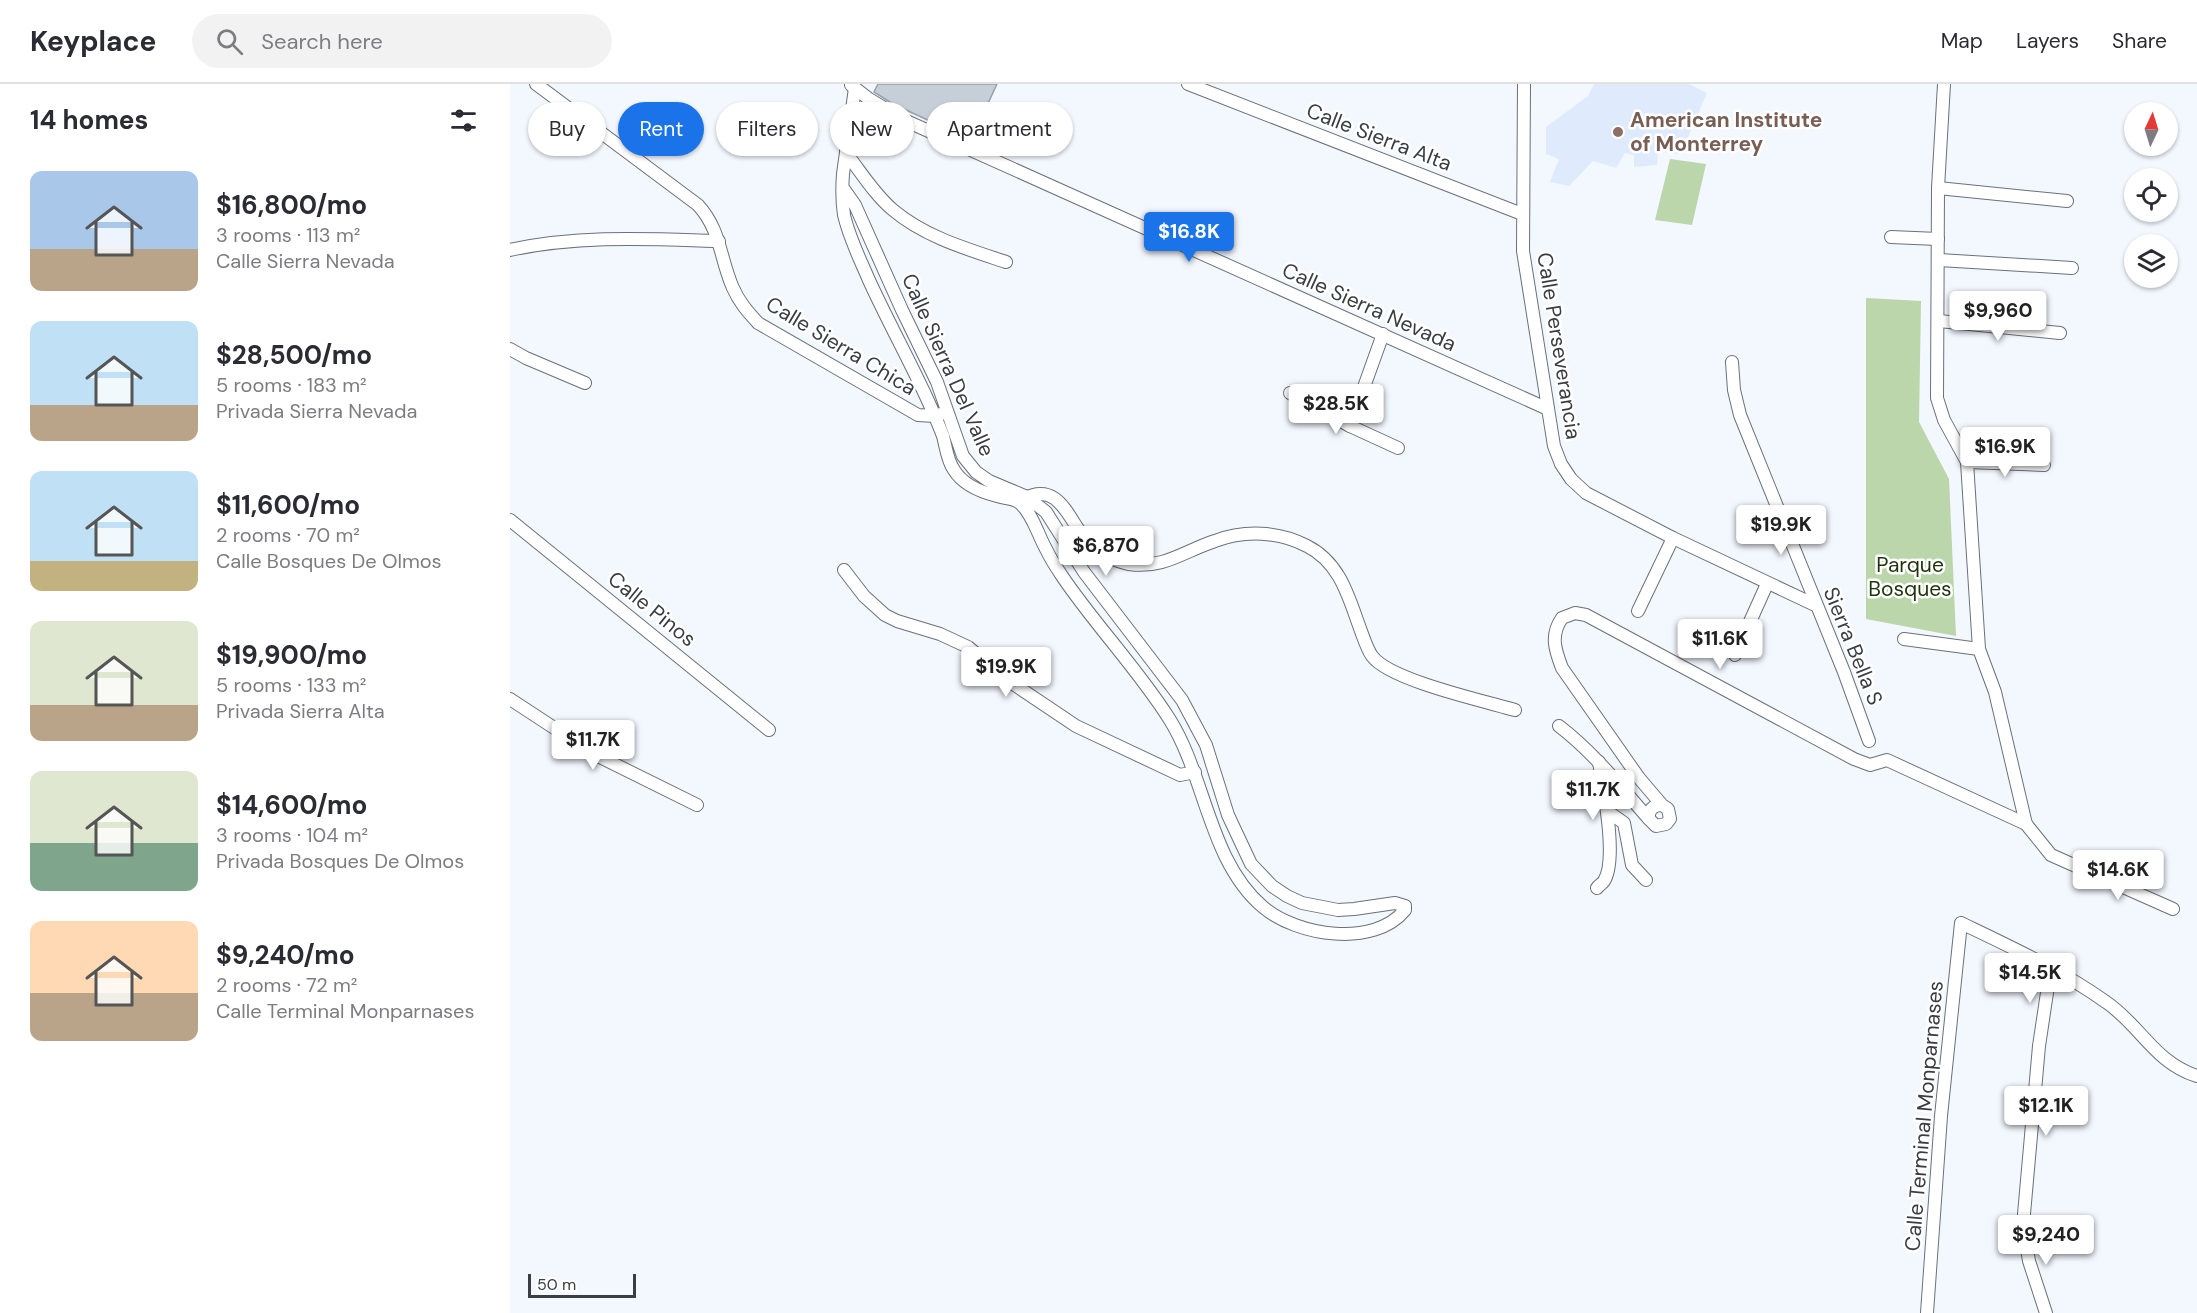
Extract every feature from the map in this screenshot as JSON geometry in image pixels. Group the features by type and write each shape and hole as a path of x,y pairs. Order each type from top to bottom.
{"street":[{"name":"Calle Sierra Chica","path":"536,84 698,205 709,219 719,241 735,293 747,312 758,323 918,415 935,416 948,412"},
{"name":"Calle Sierra Alta","path":"1188,84 1522,214"},
{"name":"Calle Perseverancia","path":"1524,84 1523,251 1554,446 1561,464 1570,479 1586,493 1767,584 1815,605"},
{"path":"1944,84 1938,188 1937,398 1944,420 1967,462 1979,649 1995,692 2026,824 2051,855 2173,909"},
{"name":"Calle Sierra Del Valle","path":"851,102 852,86"},
{"name":"Calle Sierra Nevada","path":"852,86 884,109 914,125 1548,410"},
{"name":"Calle Sierra Del Valle","path":"846,156 843,188 844,216 891,328 935,416 950,463 961,479 983,492 1023,500"},
{"path":"848,156 874,191 907,221 929,233 1006,262"},
{"name":"Calle Sierra Del Valle","path":"843,188 855,205 902,310 934,374 963,456 976,472 989,481 1046,512 1084,573 1182,700 1206,745 1228,815 1242,848 1260,876 1287,896 1310,905 1338,909 1395,903 1404,905 1405,910 1397,919 1379,929 1352,934 1327,932 1284,920 1251,896 1226,858 1195,772 1170,719 1065,581 1047,552 1027,513 1023,500"},
{"path":"1938,188 2067,201"},
{"path":"1891,237 1938,239"},
{"path":"510,250 570,240 617,238 719,241"},
{"path":"1939,260 2072,268"},
{"path":"1939,321 2060,333"},
{"path":"1350,426 1383,334"},
{"path":"510,349 585,383"},
{"name":"Sierra Bella S","path":"1732,362 1734,390 1740,416 1844,672 1869,741"},
{"path":"1290,393 1350,426 1398,448"},
{"path":"1967,462 2044,465"},
{"path":"1023,500 1040,494 1057,499 1097,551 1131,564 1156,564 1169,561 1213,541 1235,534 1266,534 1306,545 1323,555 1336,571 1372,657 1381,665 1405,678 1515,710"},
{"name":"Calle Pinos","path":"510,520 769,730"},
{"path":"1638,611 1673,538"},
{"path":"844,570 864,596 885,615 940,634 968,647 1015,686 1076,726 1180,775 1195,772"},
{"path":"1735,656 1767,584"},
{"path":"1559,726 1599,762 1656,826 1666,824 1670,815 1668,809 1639,778 1562,668 1556,651 1554,632 1562,618 1575,613 1586,615 1854,759 1870,765 1887,760 2026,824"},
{"path":"1904,639 1979,649"},
{"path":"510,699 594,754 698,805"},
{"path":"1597,888 1604,881 1609,858 1607,811 1599,762"},
{"path":"1649,819 1649,811 1654,806 1662,805"},
{"path":"1607,811 1624,823 1632,865 1646,880"},
{"name":"Calle Terminal Monparnases","path":"1927,1313 1941,1116 1961,923 2051,966"},
{"path":"2046,1313 2029,1261 2023,1225 2039,1046 2051,966 2116,1009 2171,1066 2197,1076"}],"shaded area":[{"name":"American Institute of Monterrey","path":"1594,84 1689,84 1707,93 1687,140 1678,138 1678,154 1658,151 1657,165 1634,167 1634,155 1625,153 1616,168 1593,161 1569,186 1550,182 1559,159 1546,154 1546,127 1588,96"}],"green space":[{"path":"1670,159 1706,164 1692,225 1655,220"},
{"name":"Parque Bosques","path":"1866,298 1921,301 1919,422 1949,479 1956,636 1866,619"}],"building":[{"path":"878,84 997,84 989,102 926,102 926,119 914,114 914,102 890,102 874,92"}],"place":[{"name":"American Institute of Monterrey","path":"1618,132"}]}
